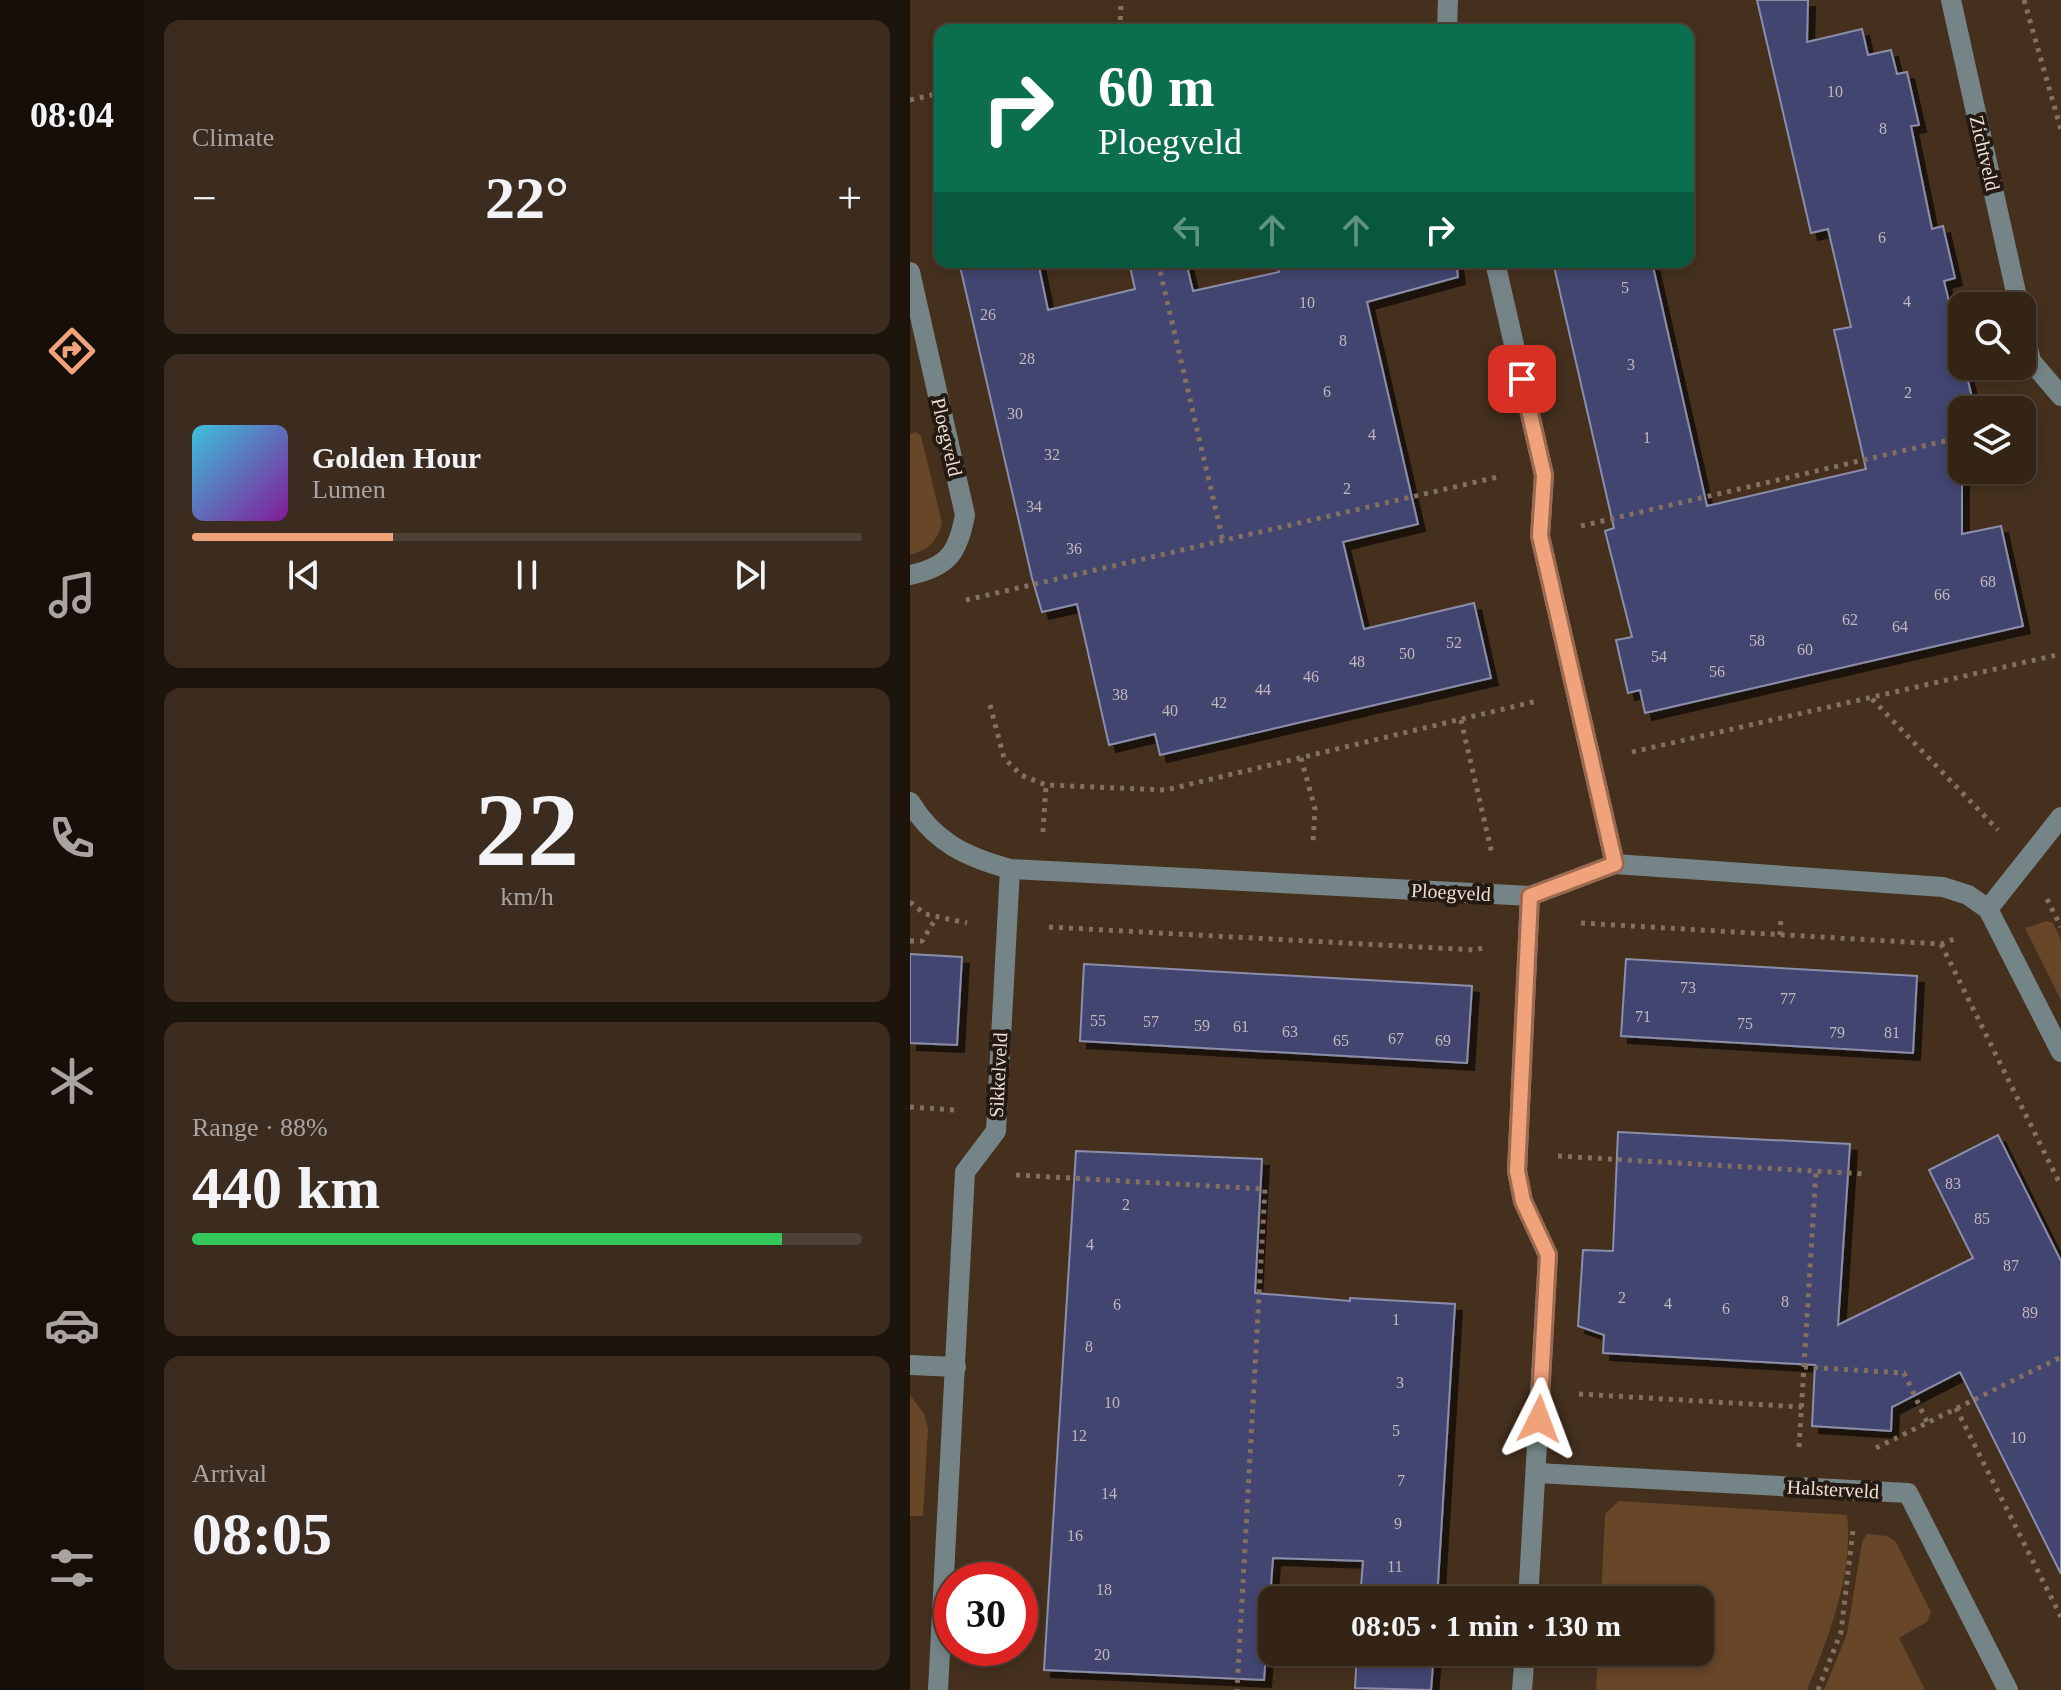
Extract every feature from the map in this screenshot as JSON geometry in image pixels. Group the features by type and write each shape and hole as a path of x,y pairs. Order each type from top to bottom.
{"street":[{"path":"1447,24 1448,0"},
{"name":"Zichtveld","path":"1951,0 2016,292"},
{"path":"1496,268 1542,466 1540,536 1615,864"},
{"name":"Ploegveld","path":"910,272 965,515 961,536 950,555 935,569 910,575"},
{"path":"2036,367 2061,396"},
{"name":"Ploegveld","path":"910,802 937,838 971,858 1010,869 1530,896 1615,864 1943,887 1968,895 1988,909"},
{"path":"2061,817 1988,909 2061,1052"},
{"name":"Sikkelveld","path":"965,1172 996,1131 1010,869"},
{"path":"1529,1586 1548,1255 1523,1201 1517,1171 1530,896"},
{"path":"938,1690 965,1172"},
{"path":"910,1365 956,1367"},
{"name":"Halsterveld","path":"1537,1473 1908,1493 2008,1690"},
{"path":"1522,1690 1524,1666"}],"path":[{"path":"1120,24 1121,0"},
{"path":"2024,0 2061,130"},
{"path":"910,100 934,94"},
{"path":"1159,268 1223,541"},
{"path":"1540,536 1948,440"},
{"path":"966,600 1542,466"},
{"path":"1592,761 2061,654"},
{"path":"990,705 1004,758 1021,775 1046,785 1166,790 1577,692"},
{"path":"1871,698 2027,860 2061,927"},
{"path":"1461,719 1493,858 1530,896"},
{"path":"1301,758 1315,809 1311,885"},
{"path":"910,941 922,941 936,918"},
{"path":"1941,944 2061,1186"},
{"path":"1517,1153 1865,1174"},
{"path":"965,1172 1265,1189 1237,1690"},
{"path":"1797,1488 1816,1172"},
{"path":"1804,1367 1904,1373 1927,1422"},
{"path":"1540,1392 1802,1407"},
{"path":"1956,1408 2061,1617"}],"shaded area":[{"path":"916,432 921,436 942,523 931,544 910,555 910,434"},
{"path":"2047,921 2053,923 2061,940 2061,1000 2025,928"},
{"path":"910,1395 924,1414 928,1428 923,1516 910,1516"},
{"path":"1619,1501 1847,1515 1847,1560 1838,1605 1807,1690 1596,1690 1597,1666 1714,1666 1714,1586 1602,1586 1605,1514"},
{"path":"1867,1534 1887,1536 1896,1542 1931,1612 1927,1622 1899,1638 1925,1690 1824,1690 1847,1634 1862,1542"}],"building":[{"path":"1757,0 1808,0 1807,42 1862,29 1868,55 1891,50 1897,74 1907,72 1919,125 1911,126 1932,229 1943,226 1955,278 1944,281 1948,298 1948,380 1968,380 1972,396 1948,396 1948,484 1962,484 1962,534 2001,526 2023,626 1645,713 1640,690 1628,693 1616,640 1632,637 1605,531 1614,528 1554,268 1653,268 1707,506 1866,469 1834,330 1851,327 1828,229 1811,233"},
{"path":"960,268 1039,268 1048,310 1135,289 1130,268 1187,268 1193,291 1279,272 1278,268 1457,268 1458,277 1367,302 1418,524 1343,542 1364,629 1474,603 1491,678 1160,755 1155,734 1109,745 1077,604 1042,612"},
{"path":"910,954 962,957 957,1045 910,1043"},
{"path":"1626,959 1917,976 1913,1053 1621,1036"},
{"path":"1084,964 1472,986 1467,1063 1080,1041"},
{"path":"1618,1132 1850,1144 1838,1325 1973,1258 1929,1170 1998,1135 2061,1261 2061,1574 1960,1372 1892,1407 1891,1431 1812,1426 1815,1365 1603,1353 1604,1335 1578,1326 1583,1250 1613,1251"},
{"path":"1076,1151 1262,1159 1255,1293 1350,1301 1350,1298 1455,1304 1438,1586 1361,1586 1363,1561 1273,1558 1271,1586 1258,1586 1258,1666 1265,1666 1264,1680 1044,1670"},
{"path":"1356,1666 1433,1666 1431,1690 1355,1688"}],"route":[{"path":"1522,379 1544,475 1540,536 1615,864 1530,896 1517,1171 1523,1201 1548,1255 1539,1419"}]}
